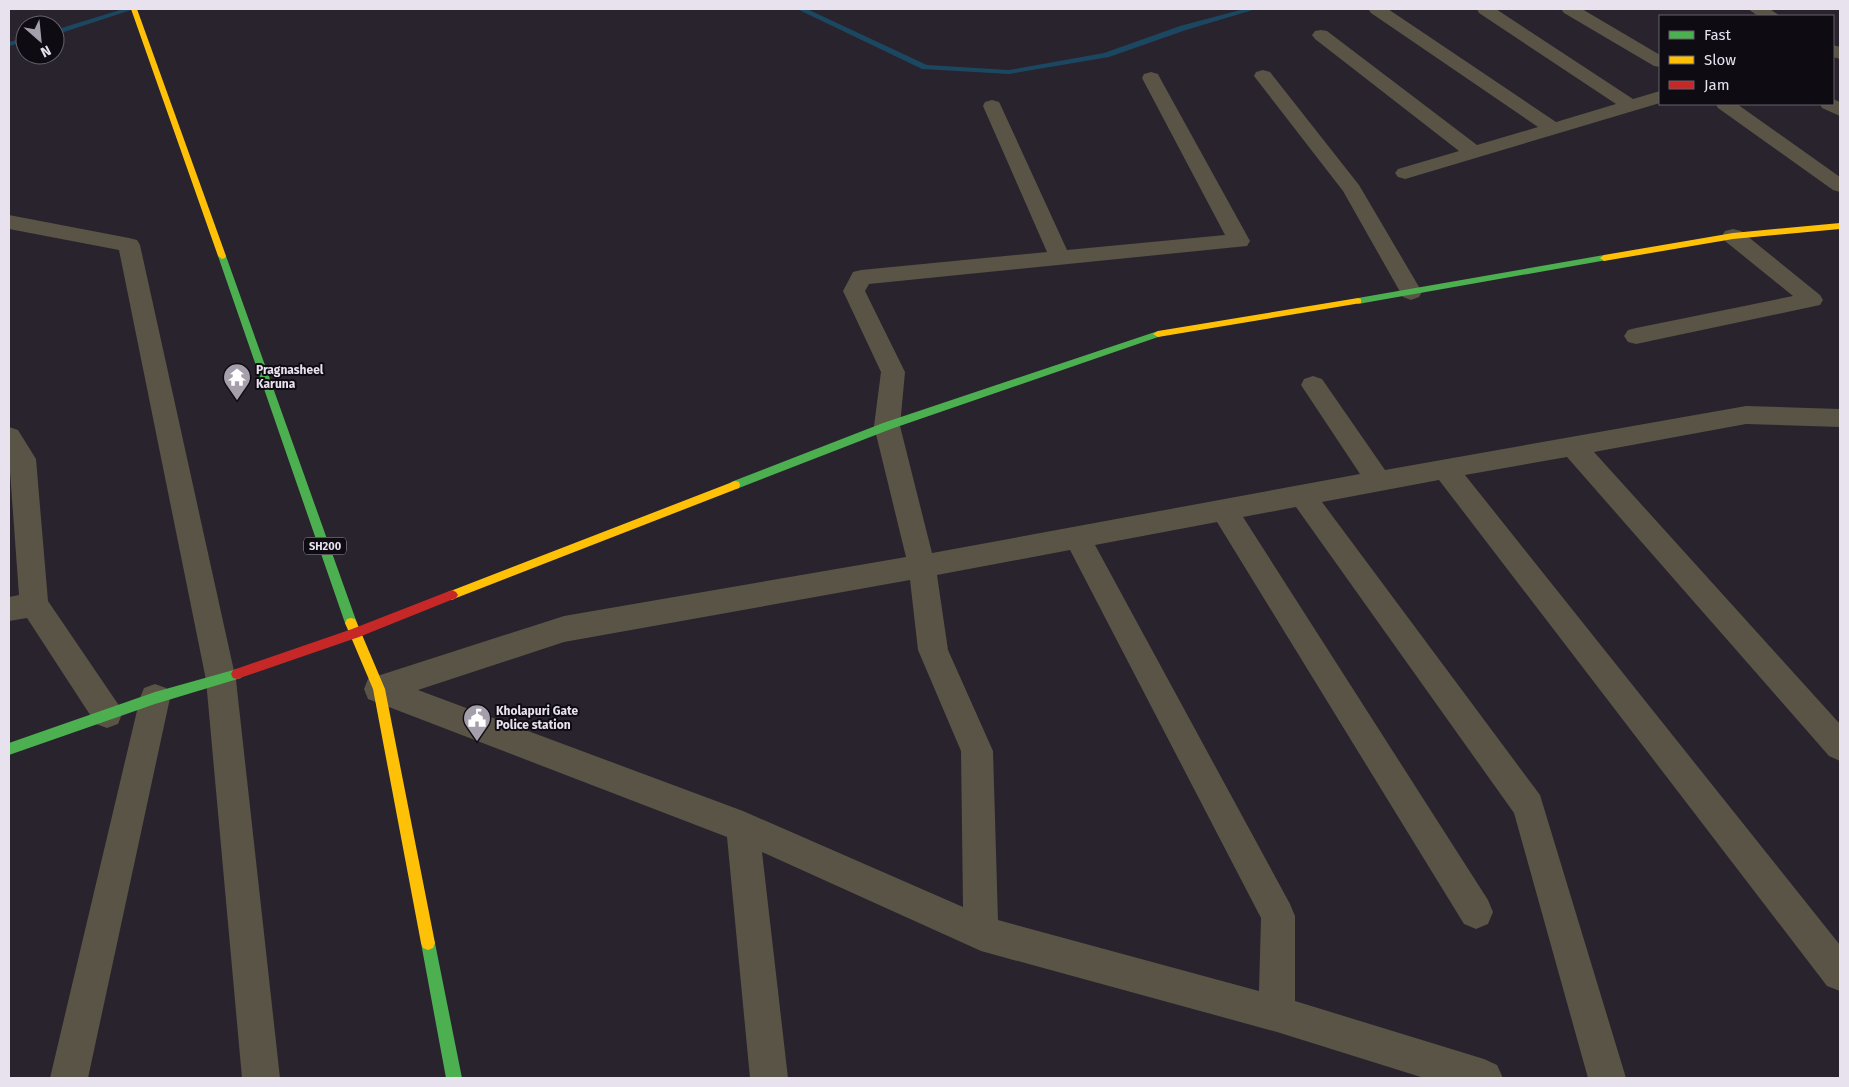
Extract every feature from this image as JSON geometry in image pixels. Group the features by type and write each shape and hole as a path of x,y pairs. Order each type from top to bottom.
{"street":[{"name":"SH200","path":"134,9 355,633 379,689 454,1078"},
{"path":"1377,9 1553,129"},
{"path":"1485,9 1631,106"},
{"path":"1570,9 1659,61"},
{"path":"1757,9 1769,15"},
{"path":"1321,35 1474,153"},
{"path":"1263,76 1352,189 1411,292"},
{"path":"981,933 977,751 933,650 922,566 887,426 892,372 854,291 861,277 1239,241 1151,78"},
{"path":"1405,173 1659,97"},
{"path":"1726,105 1840,186"},
{"path":"992,106 1060,258"},
{"path":"9,222 129,245 221,680 261,1078"},
{"path":"9,749 107,714 155,698 221,680 355,633 887,426 1164,332 1411,292 1733,236 1840,226"},
{"path":"1636,336 1812,300 1733,236"},
{"path":"1313,385 1379,481"},
{"path":"379,689 564,629 1077,538 1302,495 1746,415 1840,418"},
{"path":"9,437 23,459 21,606 107,714"},
{"path":"1573,446 1840,746"},
{"path":"1445,469 1840,973"},
{"path":"1302,495 1528,806 1607,1078"},
{"path":"1224,510 1476,912"},
{"path":"1077,538 1278,916 1277,1014"},
{"path":"379,689 743,827 981,933 1277,1014 1484,1078"},
{"path":"69,1078 155,698"},
{"path":"743,827 769,1078"}],"waterway":[{"path":"65,30 130,9"},
{"path":"801,9 925,67 1009,72 1106,55 1183,28 1252,9"},
{"path":"9,44 15,42"}],"traffic: fast":[{"path":"222,256 351,623"},
{"path":"1358,301 1604,258"},
{"path":"735,485 887,426 1158,334"},
{"path":"9,749 155,698 237,674"},
{"path":"428,943 454,1078"}],"traffic: slow":[{"path":"134,9 222,256"},
{"path":"1604,258 1733,236 1840,226"},
{"path":"1158,334 1358,301"},
{"path":"452,595 735,485"},
{"path":"351,623 379,689 428,943"}],"traffic: jam":[{"path":"237,674 355,633 452,595"}],"place":[{"name":"Pragnasheel Karuna","path":"237,401"},
{"name":"Kholapuri Gate Police station","path":"477,742"}]}
